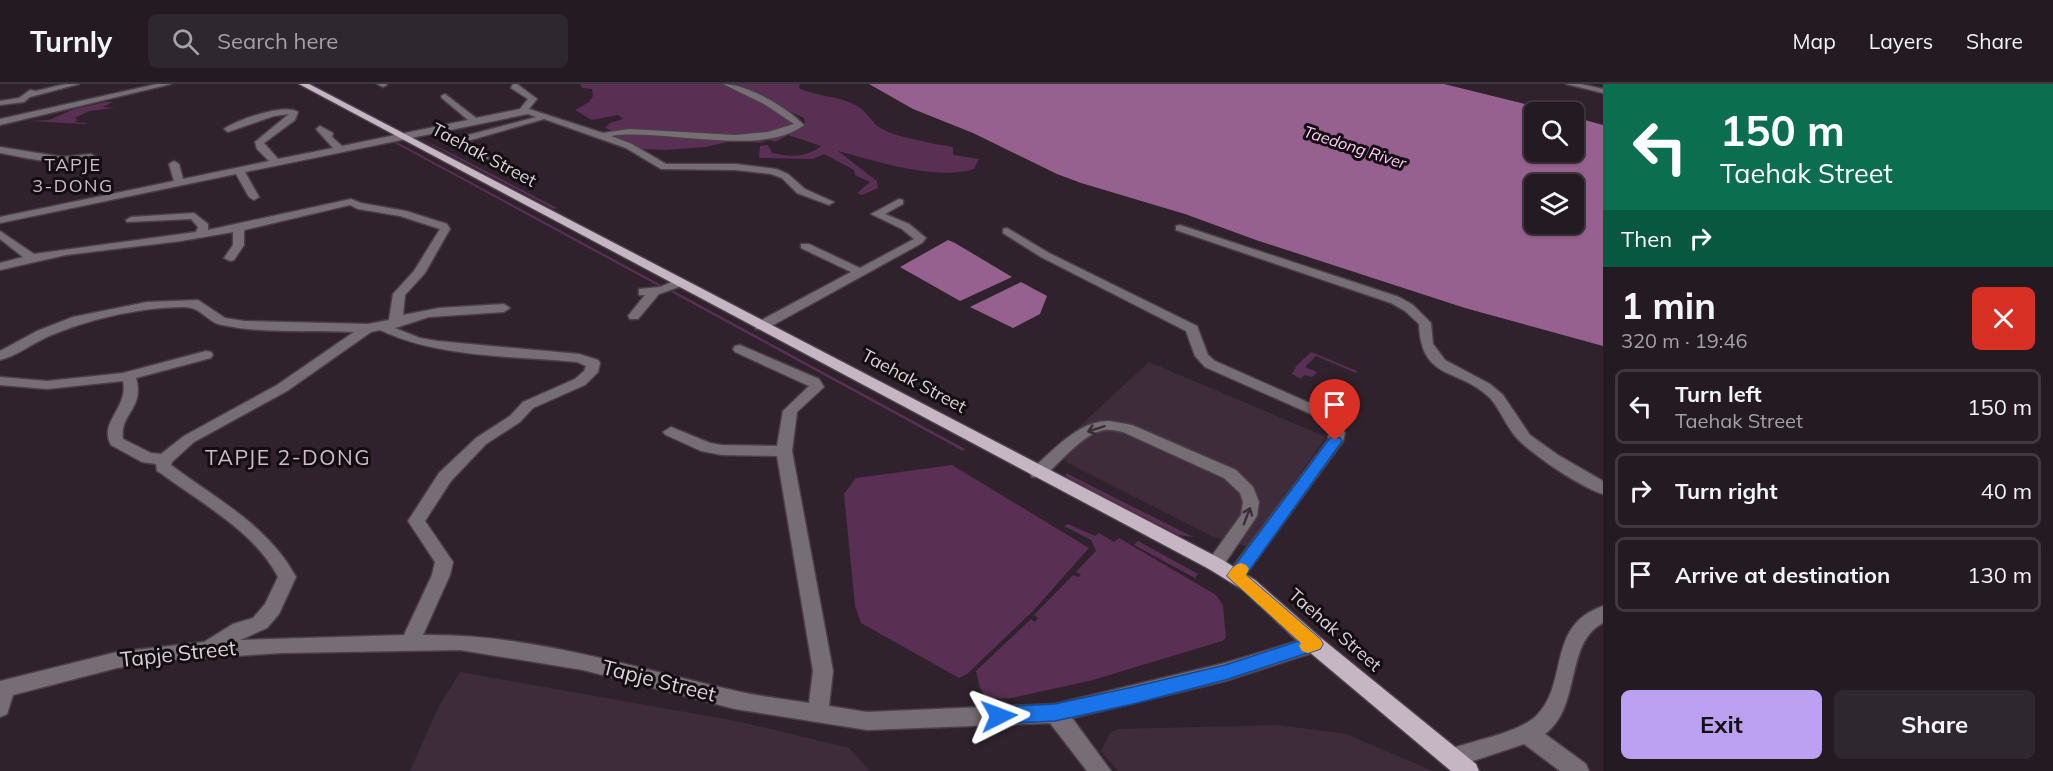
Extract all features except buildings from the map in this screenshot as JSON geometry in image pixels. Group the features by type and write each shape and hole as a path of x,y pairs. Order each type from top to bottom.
{"main road":[{"name":"Taehak Street","path":"303,84 1038,473 1215,564 1249,585 1314,644 1460,765"}],"street":[{"path":"28,100 75,84"},
{"path":"0,122 167,84"},
{"path":"604,136 635,133 769,136 800,123 767,102 727,84"},
{"path":"1570,84 1603,91"},
{"path":"514,86 533,99 524,111"},
{"path":"28,100 38,89"},
{"path":"445,96 474,121"},
{"path":"0,103 28,100 80,104"},
{"path":"228,129 246,125 280,111 294,112 292,118 259,142 260,147 276,162"},
{"path":"0,220 524,111 629,146 664,167 736,167 773,171 785,176 801,191 829,202"},
{"path":"485,157 459,143 460,140 527,123 542,116"},
{"path":"320,129 330,135 326,137 340,149"},
{"path":"756,136 771,142"},
{"path":"0,150 63,160 91,157"},
{"path":"174,164 179,183"},
{"path":"239,170 254,197"},
{"path":"0,267 30,257 238,229 351,202 358,206 402,213 443,226 445,229 419,273 399,294 398,311 390,326"},
{"path":"761,326 921,238 905,225 876,213 899,202"},
{"path":"0,213 14,205"},
{"path":"131,219 194,216 204,226 201,235"},
{"path":"1180,228 1395,300 1409,308 1425,323 1426,344 1436,358 1453,372 1491,391 1503,404 1511,422 1525,438 1603,488"},
{"path":"230,258 236,252 240,236 238,229"},
{"path":"1007,231 1053,260 1192,330 1202,356 1210,364 1316,411 1328,419 1337,433 1335,441 1235,576"},
{"path":"0,234 30,257"},
{"path":"805,246 860,272"},
{"path":"634,316 648,292 678,283"},
{"path":"4,351 78,320 147,306 198,304 221,321 244,325 368,328 390,326 416,315 435,312 504,308"},
{"path":"390,326 417,341 579,358 593,363 587,377 580,382 528,405 515,419 492,432 445,477 434,493 416,521 444,562 441,575 410,643"},
{"path":"209,649 240,630 260,623 272,609 287,577 283,567 265,548 204,494 163,467 164,460 189,439 282,388 368,328"},
{"path":"740,350 814,382 818,387 790,411 784,451 823,671 818,713"},
{"path":"0,381 47,385 129,376 206,355"},
{"path":"129,376 133,392 127,408 116,423 113,432 116,442 148,458 164,460"},
{"path":"1038,473 1088,431 1099,426 1113,425 1127,428 1230,474 1247,491 1251,502 1249,516 1215,564"},
{"path":"671,432 706,447 722,450 784,451"},
{"path":"1460,765 1543,723 1557,700 1574,640 1584,622 1603,614"},
{"name":"Tapje Street","path":"2,695 117,660 209,649 282,645 460,642 583,662 735,700 867,721 1055,712 1225,672 1314,644"},
{"path":"1055,712 1100,771"},
{"path":"1527,733 1578,771"}],"shaded area":[{"path":"580,84 723,84 766,104 796,124 764,134 738,136 614,131 605,128 610,123 623,119 618,115 592,120 575,110 589,102 593,96 592,89 582,88"},
{"path":"732,84 800,84 799,88 806,91 841,99 855,105 879,127 888,132 953,147 953,155 979,159 974,169 942,173 906,168 838,151 877,181 878,188 862,195 857,193 870,182 855,175 854,170 824,154 813,159 759,158 760,146 768,145 772,153 792,156 804,155 821,146 788,135 775,142 762,137 805,124 804,118"},
{"path":"113,102 103,107 115,108 89,111 75,118 78,120 74,122 88,123 84,124 30,121 49,120 74,109"},
{"path":"615,134 750,138 766,143 732,141 705,147 642,149 614,137"},
{"path":"415,136 453,154 557,208 554,209"},
{"path":"391,141 395,141 665,287 662,288"},
{"path":"674,291 965,449 963,451 671,292"},
{"path":"1311,352 1357,371 1356,373 1316,356 1305,367 1317,372 1312,377 1304,375 1301,379 1292,374 1296,366"},
{"path":"1149,362 1326,437 1248,547 1212,536 1066,462 1057,447"},
{"path":"952,465 1089,548 1033,611 967,674 959,678 861,623 855,606 844,494 856,478"},
{"path":"1066,473 1193,537 1179,535 1072,480 1066,476"},
{"path":"1068,524 1095,536 1099,533 1114,542 1119,538 1216,595 1223,605 1226,638 1093,680 1012,698 987,699 980,688 976,671 1031,619 1035,622 1038,618 1034,615 1073,575 1078,577 1081,575 1076,572 1096,551 1091,540 1064,526"},
{"path":"1138,541 1198,574 1195,578 1134,545"},
{"path":"460,672 741,722 849,748 870,771 410,771 439,706"},
{"path":"1278,725 1346,734 1433,771 1118,771 1101,751 1110,733 1118,729"}],"water":[{"name":"Taedong River","path":"869,84 1444,84 1524,104 1524,162 1584,162 1584,120 1603,125 1603,346 1465,308 1256,240 1185,214 1081,183 1057,174 973,133 913,109"},
{"path":"948,240 1012,277 960,301 900,267"},
{"path":"1021,282 1047,296 1040,314 1013,328 970,307"}],"slow traffic":[{"path":"1241,569 1235,576 1249,585 1314,644 1308,646"}],"district":[{"name":"TAPJE 3-DONG","path":"73,175"},
{"name":"TAPJE 2-DONG","path":"288,458"}],"route":[{"path":"999,716 1055,712 1133,695 1225,672 1314,644 1249,585 1235,576 1335,441"}]}
